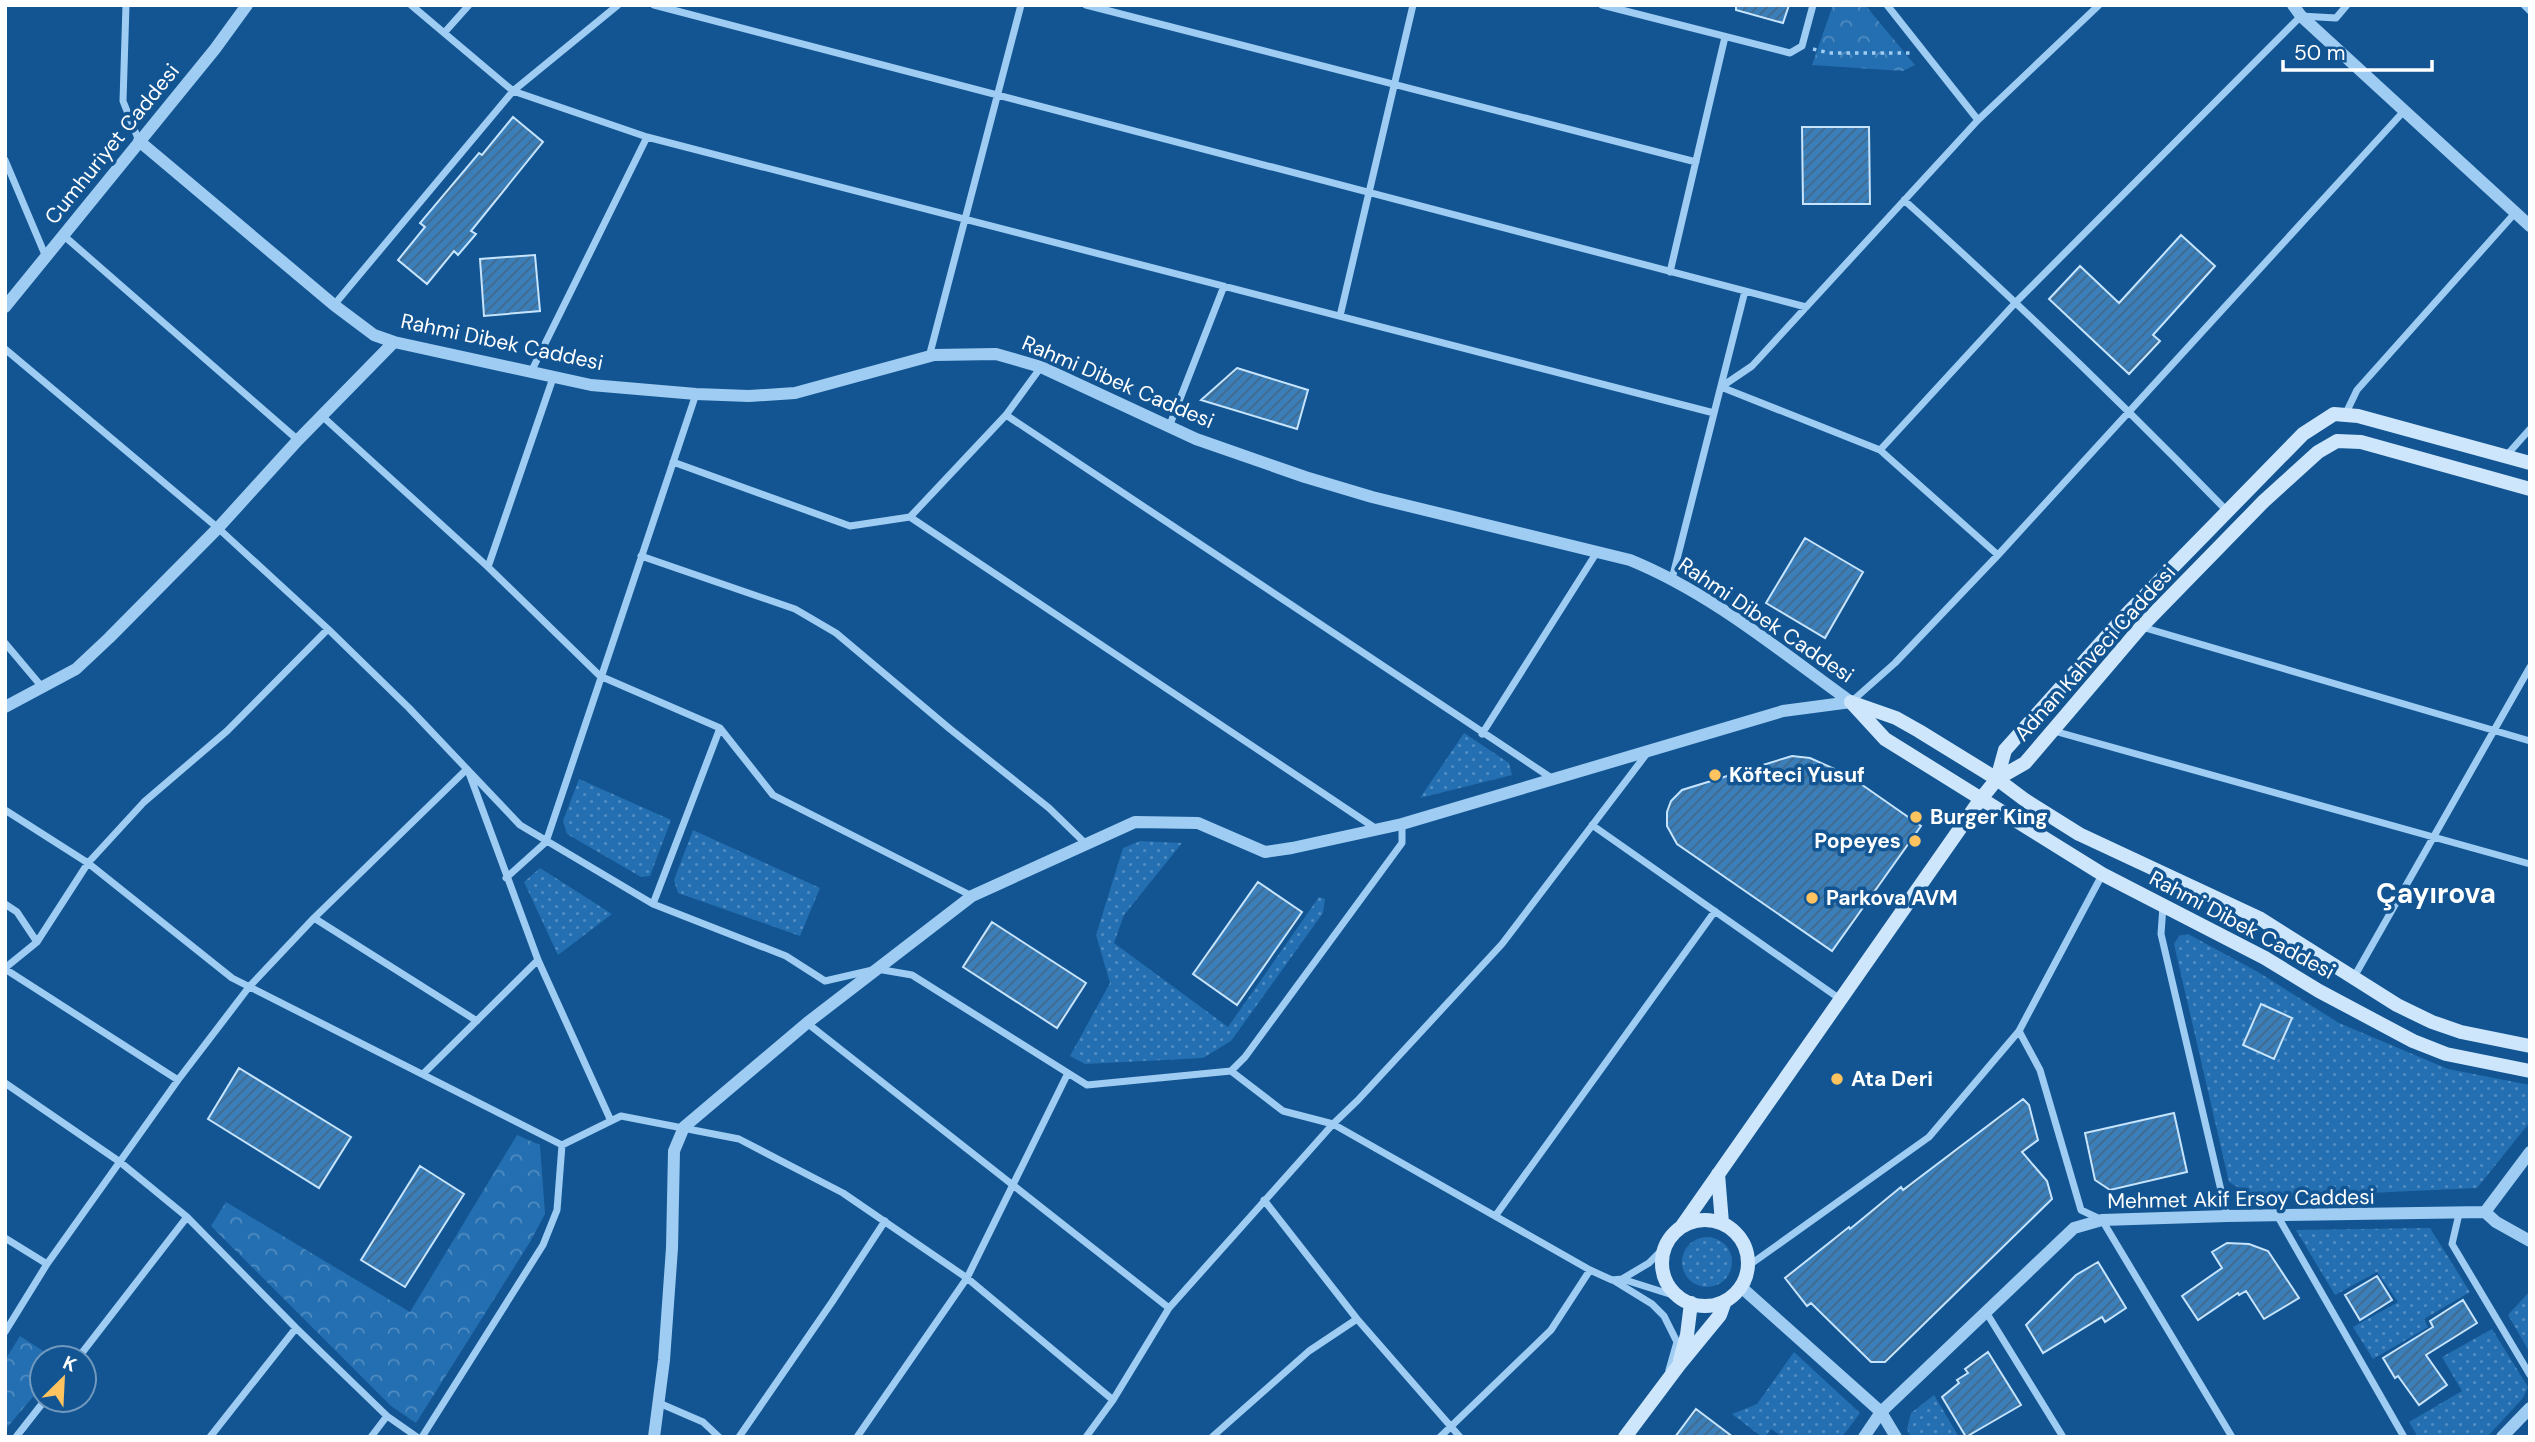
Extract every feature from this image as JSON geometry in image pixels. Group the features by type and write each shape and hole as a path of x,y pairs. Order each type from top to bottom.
{"main road":[{"path":"1997,779 2005,750 2124,617 2303,434 2334,414 2358,416 2530,463"},
{"name":"Adnan Kahveci Caddesi","path":"1682,1226 1997,779 2025,763 2141,627 2264,501 2318,452 2337,441 2361,442 2530,489"},
{"name":"Rahmi Dibek Caddesi","path":"1851,702 1896,718 1997,779 2079,834 2127,858 2230,902 2353,979 2432,1022 2496,1041 2530,1046"},
{"name":"Rahmi Dibek Caddesi","path":"1851,702 1885,738 2102,874 2265,958 2330,997 2413,1041 2446,1054 2530,1071"},
{"path":"1718,1174 1722,1223"},
{"path":"1625,1437 1720,1315 1726,1301 1741,1287 1748,1266 1742,1240 1722,1223 1695,1221 1682,1226 1672,1235 1662,1260 1669,1287 1685,1300 1714,1305 1726,1301"},
{"path":"1679,1365 1687,1335 1685,1300"}],"street":[{"path":"126,5 123,100 139,141"},
{"name":"Cumhuriyet Caddesi","path":"5,307 247,5"},
{"path":"411,5 513,91 647,137 1714,413"},
{"path":"443,33 469,5"},
{"path":"334,305 513,91 618,5"},
{"path":"654,5 1806,307"},
{"path":"929,357 1021,5"},
{"path":"1086,5 1696,162"},
{"path":"1340,316 1413,5"},
{"path":"1602,5 1790,54 1802,47 1813,5"},
{"path":"1887,5 1978,120"},
{"path":"2292,5 2530,226"},
{"path":"1880,450 2017,301 2301,16 2336,18 2347,5"},
{"path":"2524,5 2530,11"},
{"path":"1721,387 1752,366 1978,120 2098,6"},
{"path":"1670,272 1725,37"},
{"path":"654,1437 664,1360 672,1248 674,1151 684,1127 807,1023 971,896 1135,822 1198,823 1265,852 1379,831 1783,711 1851,702 1895,663 1998,555 2404,111"},
{"path":"530,373 647,137"},
{"name":"Rahmi Dibek Caddesi","path":"139,141 334,305 374,335 394,342 591,385 748,396 794,393 929,357 959,353 996,354 1041,367 1229,452 1372,497 1630,560 1705,598 1851,702"},
{"path":"5,160 46,257"},
{"path":"1904,200 2017,301 2130,411 2227,511"},
{"path":"2346,415 2357,390 2515,214"},
{"path":"63,235 298,440"},
{"path":"1169,427 1224,286"},
{"path":"1672,579 1745,291"},
{"path":"5,707 76,668 109,638 218,528 298,440 394,342"},
{"path":"5,349 218,528 328,629 409,708 520,825 653,904 786,956 825,981 877,969 912,975 1087,1085 1231,1071 1245,1058 1402,844 1402,824"},
{"path":"673,461 850,526 910,517 1006,415 1041,367"},
{"path":"488,567 553,378"},
{"path":"1721,387 1880,450 1998,555"},
{"path":"506,878 546,842 696,394"},
{"path":"1006,415 1553,779"},
{"path":"322,416 488,567 600,676 720,728 773,795 971,896"},
{"path":"2506,456 2530,429"},
{"path":"910,517 1379,831"},
{"path":"1482,734 1597,552"},
{"path":"641,556 795,610 836,633 1049,808 1086,844"},
{"path":"2141,627 2530,741"},
{"path":"178,1080 5,969 37,942 88,863 144,802 227,731 328,629"},
{"path":"5,643 42,687"},
{"path":"2353,979 2530,667"},
{"path":"653,904 720,728"},
{"path":"2053,731 2530,864"},
{"path":"1086,1437 1113,1400 1168,1308 1333,1124 1502,944 1648,751"},
{"path":"467,769 538,960 611,1121"},
{"path":"5,1332 47,1264 178,1080 249,987 314,918 467,769"},
{"path":"5,810 88,863 232,978 562,1145"},
{"path":"1592,825 1840,999"},
{"path":"1748,1266 1929,1137 2019,1031 2102,874"},
{"path":"5,904 17,912 37,942"},
{"path":"2163,906 2161,934 2227,1216"},
{"path":"1496,1215 1715,911"},
{"path":"314,918 477,1021"},
{"path":"423,1074 538,960"},
{"path":"807,1023 1168,1308"},
{"path":"2019,1031 2040,1070 2081,1210 2102,1220 2232,1437"},
{"path":"1231,1071 1283,1111 1333,1124 1652,1304 1664,1316 1677,1342 1662,1387"},
{"path":"857,1437 967,1278 1068,1073"},
{"path":"5,1083 120,1162 187,1217 387,1416 420,1437 543,1245 557,1210 562,1145"},
{"path":"562,1145 621,1116 739,1139 843,1193 967,1278 1113,1400"},
{"path":"2530,1152 2485,1212 2530,1241"},
{"path":"1264,1200 1357,1319 1460,1437"},
{"name":"Mehmet Akif Ersoy Caddesi","path":"1864,1437 1881,1412 2074,1228 2102,1220 2485,1212"},
{"path":"2459,1214 2452,1244 2530,1375"},
{"path":"2276,1215 2404,1437"},
{"path":"89,1344 187,1217"},
{"path":"738,1437 832,1302 884,1221"},
{"path":"5,1238 47,1264"},
{"path":"1622,1279 1649,1263 1665,1247"},
{"path":"1440,1437 1551,1330 1590,1270"},
{"path":"1612,1280 1622,1279 1685,1300"},
{"path":"1741,1287 1881,1412 1896,1437"},
{"path":"1986,1312 2063,1437"},
{"path":"1212,1437 1309,1351 1357,1319"},
{"path":"210,1437 296,1328"},
{"path":"659,1403 703,1422 719,1437"},
{"path":"2502,1437 2530,1408"},
{"path":"16,1437 34,1414"},
{"path":"371,1437 387,1416"}],"path":[{"path":"1802,47 1829,53 1912,53 1920,46"}],"green space":[{"path":"1833,5 1865,5 1915,65 1903,71 1812,65"},
{"path":"1464,733 1509,763 1512,775 1420,798"},
{"path":"579,779 671,820 650,876 641,877 567,834 563,821"},
{"path":"693,830 820,888 800,936 678,893 674,880"},
{"path":"1140,841 1182,843 1124,915 1114,943 1228,1027 1319,897 1325,899 1323,913 1231,1041 1203,1058 1085,1064 1070,1056 1110,983 1096,935 1123,848"},
{"path":"540,868 612,914 558,955 524,882"},
{"path":"2188,934 2258,972 2339,1023 2448,1069 2530,1085 2530,1122 2477,1188 2256,1198 2229,1182 2174,944 2179,936"},
{"path":"517,1135 540,1145 545,1214 416,1423 391,1406 211,1226 226,1202 410,1312"},
{"path":"2430,1228 2470,1292 2424,1319 2428,1327 2373,1359 2353,1327 2398,1302 2377,1272 2335,1295 2296,1230"},
{"path":"1707,1237 1725,1244 1732,1262 1725,1280 1707,1287 1689,1280 1682,1262 1689,1244"},
{"path":"2530,1291 2530,1353 2508,1315"},
{"path":"2492,1329 2528,1387 2523,1398 2487,1437 2418,1437 2409,1422 2462,1391 2442,1357"},
{"path":"20,1336 32,1344 28,1344 28,1403 5,1430 5,1360"},
{"path":"1794,1352 1860,1413 1842,1437 1783,1437 1771,1429 1762,1437 1732,1414 1757,1404"},
{"path":"1934,1395 1959,1437 1911,1437 1907,1429 1911,1413"}],"building":[{"path":"1736,5 1789,5 1783,23 1736,10"},
{"path":"513,117 543,142 471,231 476,234 458,255 454,251 427,284 398,260 425,227 420,223"},
{"path":"1802,127 1869,127 1870,204 1803,204"},
{"path":"2181,235 2215,266 2153,335 2160,341 2129,374 2049,299 2080,266 2119,303"},
{"path":"535,255 540,311 484,316 480,259"},
{"path":"1237,368 1308,390 1297,429 1201,400"},
{"path":"1805,538 1863,572 1825,638 1766,603"},
{"name":"Parkova AVM","path":"1792,756 1810,758 1848,775 1921,826 1832,951 1677,844 1667,826 1667,812 1671,801 1682,790"},
{"path":"1258,882 1302,912 1237,1005 1193,974"},
{"path":"992,922 1086,983 1057,1028 963,967"},
{"path":"2261,1004 2292,1018 2274,1059 2243,1045"},
{"path":"239,1068 351,1137 319,1188 208,1119"},
{"path":"2023,1099 2029,1105 2038,1140 2022,1152 2047,1181 2052,1199 1885,1362 1871,1362 1811,1303 1807,1306 1785,1278 1901,1187 1903,1190"},
{"path":"2174,1113 2187,1172 2110,1190 2095,1180 2085,1133"},
{"path":"420,1166 464,1194 405,1287 361,1260"},
{"path":"2227,1243 2249,1244 2268,1251 2299,1298 2264,1319 2246,1291 2239,1295 2238,1293 2198,1320 2182,1296 2222,1268 2212,1252"},
{"path":"2098,1262 2126,1308 2105,1322 2102,1317 2043,1353 2026,1325 2076,1275"},
{"path":"2377,1276 2392,1300 2360,1320 2345,1295"},
{"path":"2463,1300 2477,1323 2426,1355 2447,1385 2419,1405 2398,1376 2395,1378 2383,1358 2433,1327 2430,1321"},
{"path":"1988,1352 2021,1405 1966,1437 1942,1397 1959,1383 1957,1380 1968,1373 1965,1369"},
{"path":"1696,1409 1733,1437 1675,1437"}],"place":[{"name":"Köfteci Yusuf","path":"1715,775"},
{"name":"Burger King","path":"1916,817"},
{"name":"Popeyes","path":"1915,841"},
{"name":"Parkova AVM","path":"1812,898"},
{"name":"Ata Deri","path":"1837,1079"}],"district":[{"name":"Çayırova","path":"2436,893"}]}
